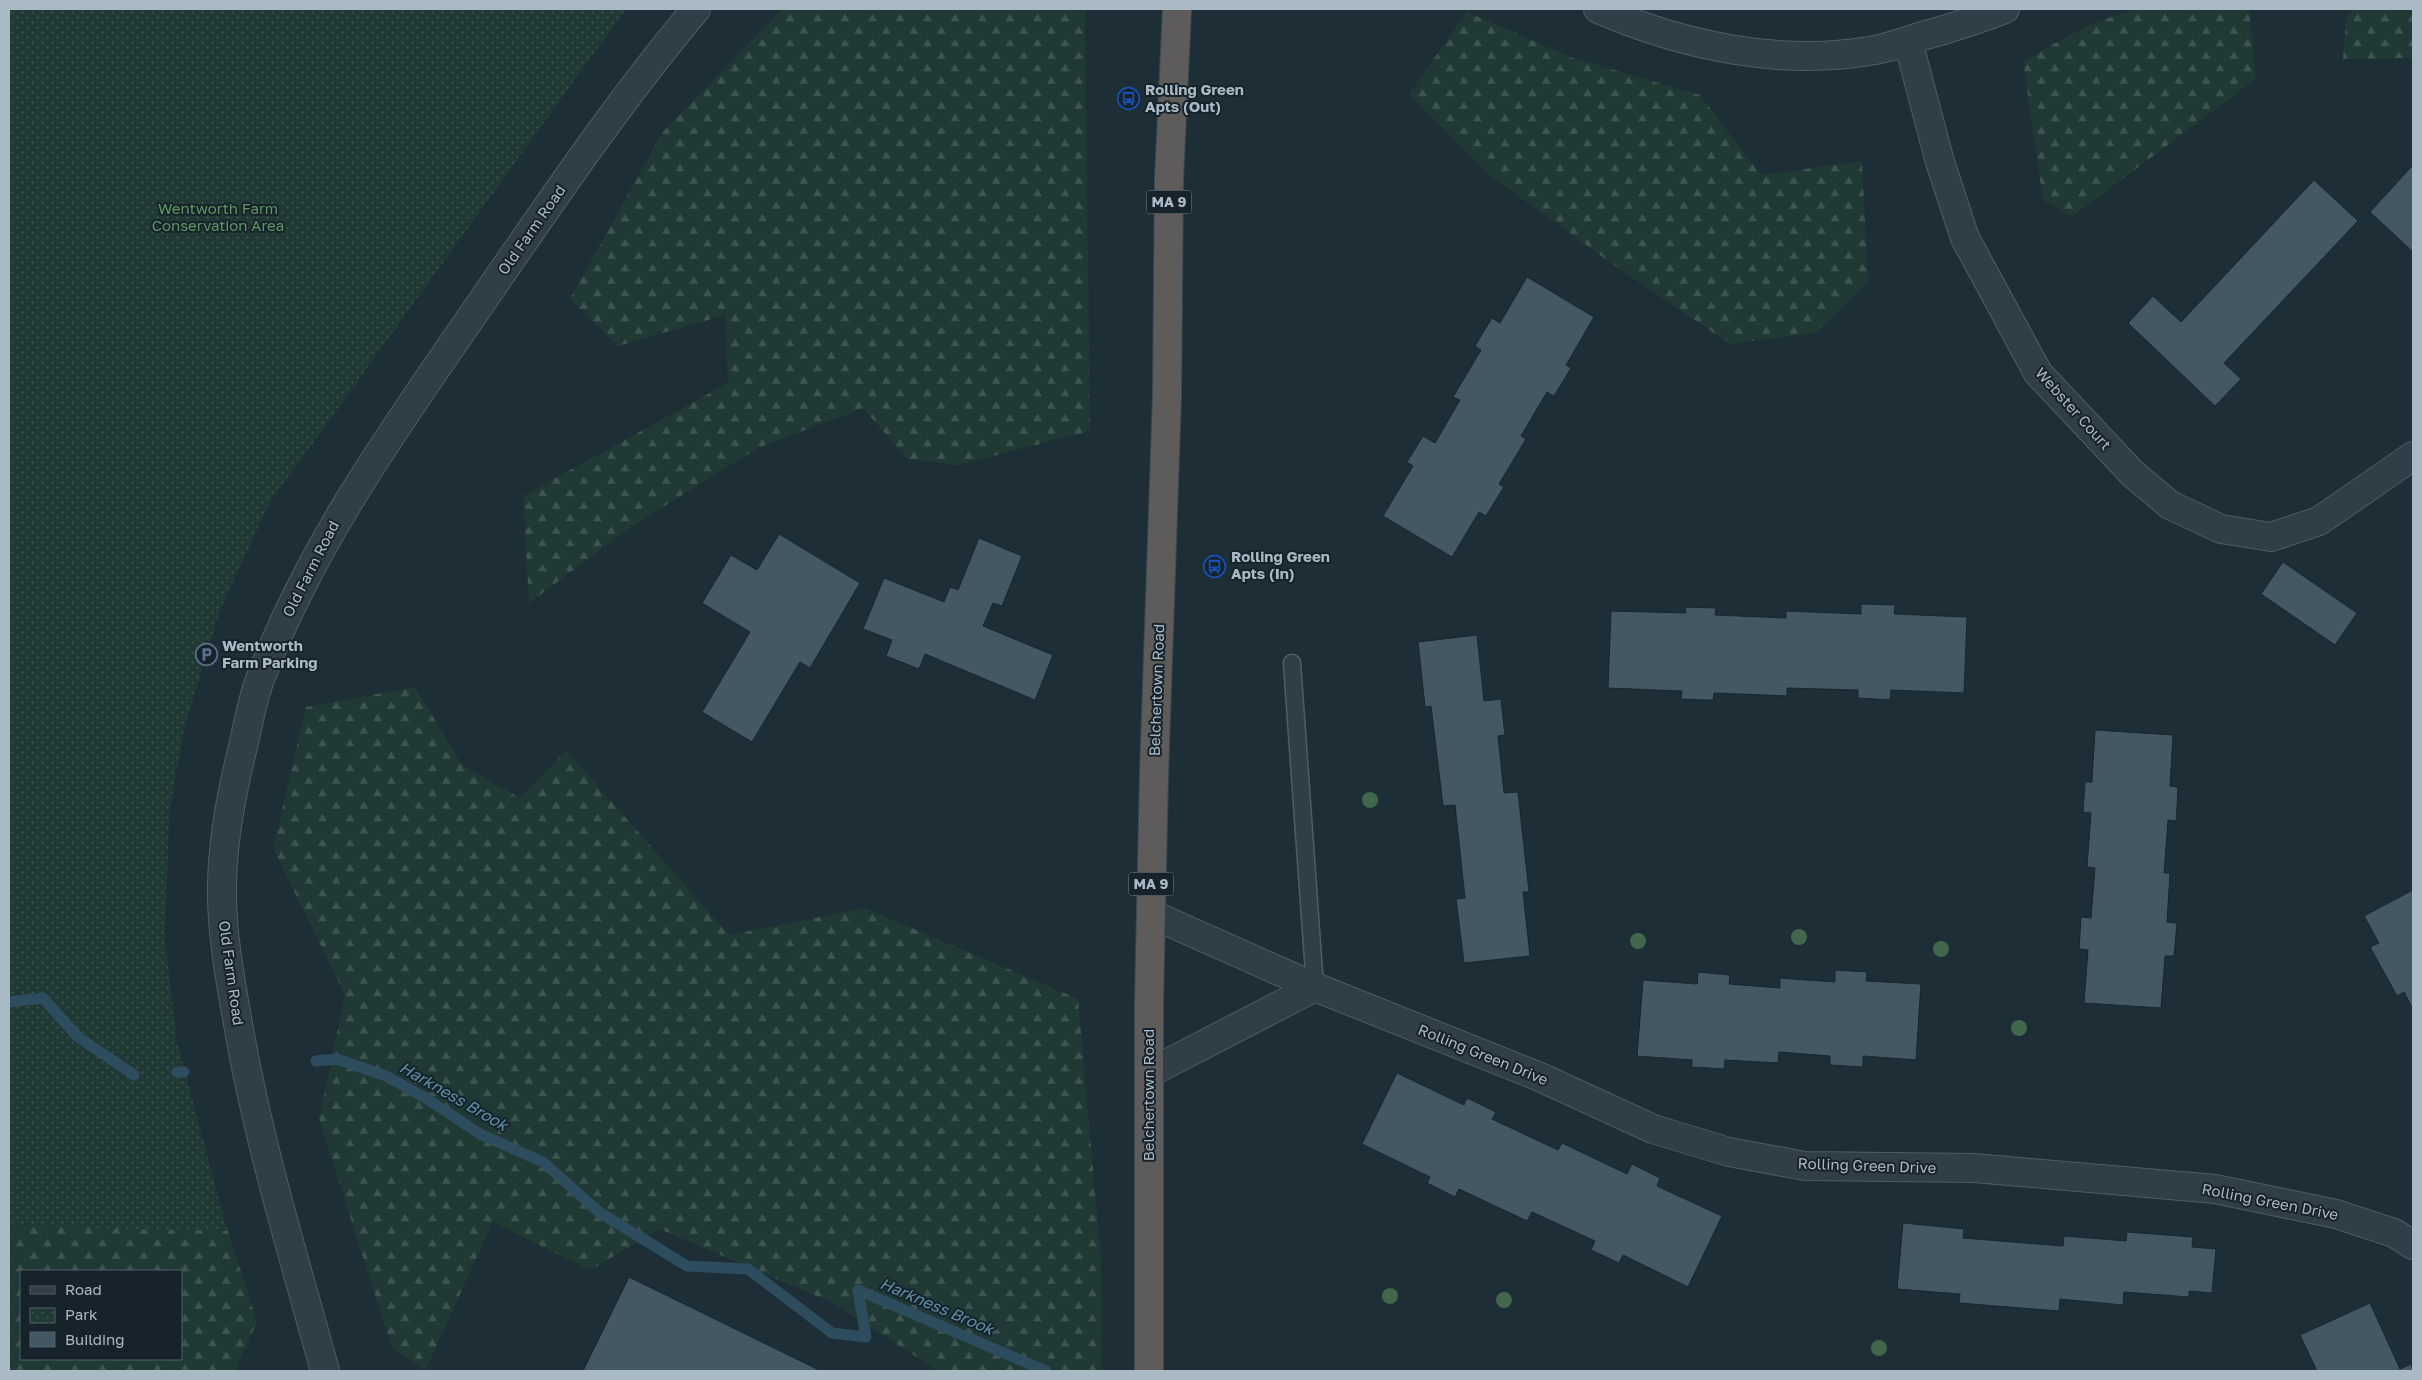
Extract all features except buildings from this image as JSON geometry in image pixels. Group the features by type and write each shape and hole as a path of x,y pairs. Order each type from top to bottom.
{"highway":[{"name":"Belchertown Road","path":"1149,1371 1151,914 1167,396 1169,179 1177,9"}],"street":[{"name":"Old Farm Road","path":"325,1371 267,1160 243,1056 226,960 222,917 222,878 232,790 258,685 292,601 316,554 388,439 565,181 696,9"},
{"path":"1598,9 1634,23 1725,49 1818,56 1876,50 2005,9"},
{"name":"Webster Court","path":"1908,41 1940,162 1965,238 2038,373 2133,474 2170,505 2221,529 2271,537 2319,521 2413,456"},
{"name":"Rolling Green Drive","path":"1151,914 1315,987 1540,1077 1653,1129 1729,1152 1805,1166 1974,1168 2215,1189 2336,1214 2394,1234 2413,1246"},
{"path":"1149,1073 1315,987"}],"lane":[{"path":"1292,662 1315,987"}],"green space":[{"name":"Wentworth Farm Conservation Area","path":"9,9 626,9 269,504 220,610 184,729 169,815 165,940 177,1042 227,1231 9,1226"},
{"path":"782,9 1085,9 1090,431 957,465 907,459 863,408 758,448 634,525 529,603 523,496 728,383 725,315 618,346 570,299 662,133"},
{"path":"2136,9 2249,9 2256,79 2072,217 2043,200 2023,61 2088,25"},
{"path":"2353,9 2413,9 2413,58 2343,59 2346,19"},
{"path":"1467,12 1573,58 1700,95 1761,175 1862,161 1868,281 1816,333 1730,344 1615,266 1493,178 1409,94"},
{"path":"415,687 462,765 520,798 566,750 729,935 865,908 1078,999 1101,1259 1102,1371 938,1371 833,1303 660,1229 590,1270 493,1222 425,1371 392,1348 319,1119 345,995 273,848 306,707"},
{"path":"165,1033 257,1322 235,1371 9,1371 9,1166"}],"waterway":[{"name":"Harkness Brook","path":"9,1002 43,998 78,1037 134,1075"},
{"name":"Harkness Brook","path":"316,1061 337,1059 386,1076 424,1097 480,1134 543,1162 599,1212 687,1266 748,1269 832,1333 866,1337 858,1290 1046,1371"},
{"path":"177,1072 184,1072"}],"place":[{"name":"Rolling Green Apts (Out)","path":"1129,99"},
{"name":"Rolling Green Apts (In)","path":"1215,566"},
{"name":"Wentworth Farm Parking","path":"206,655"}]}
